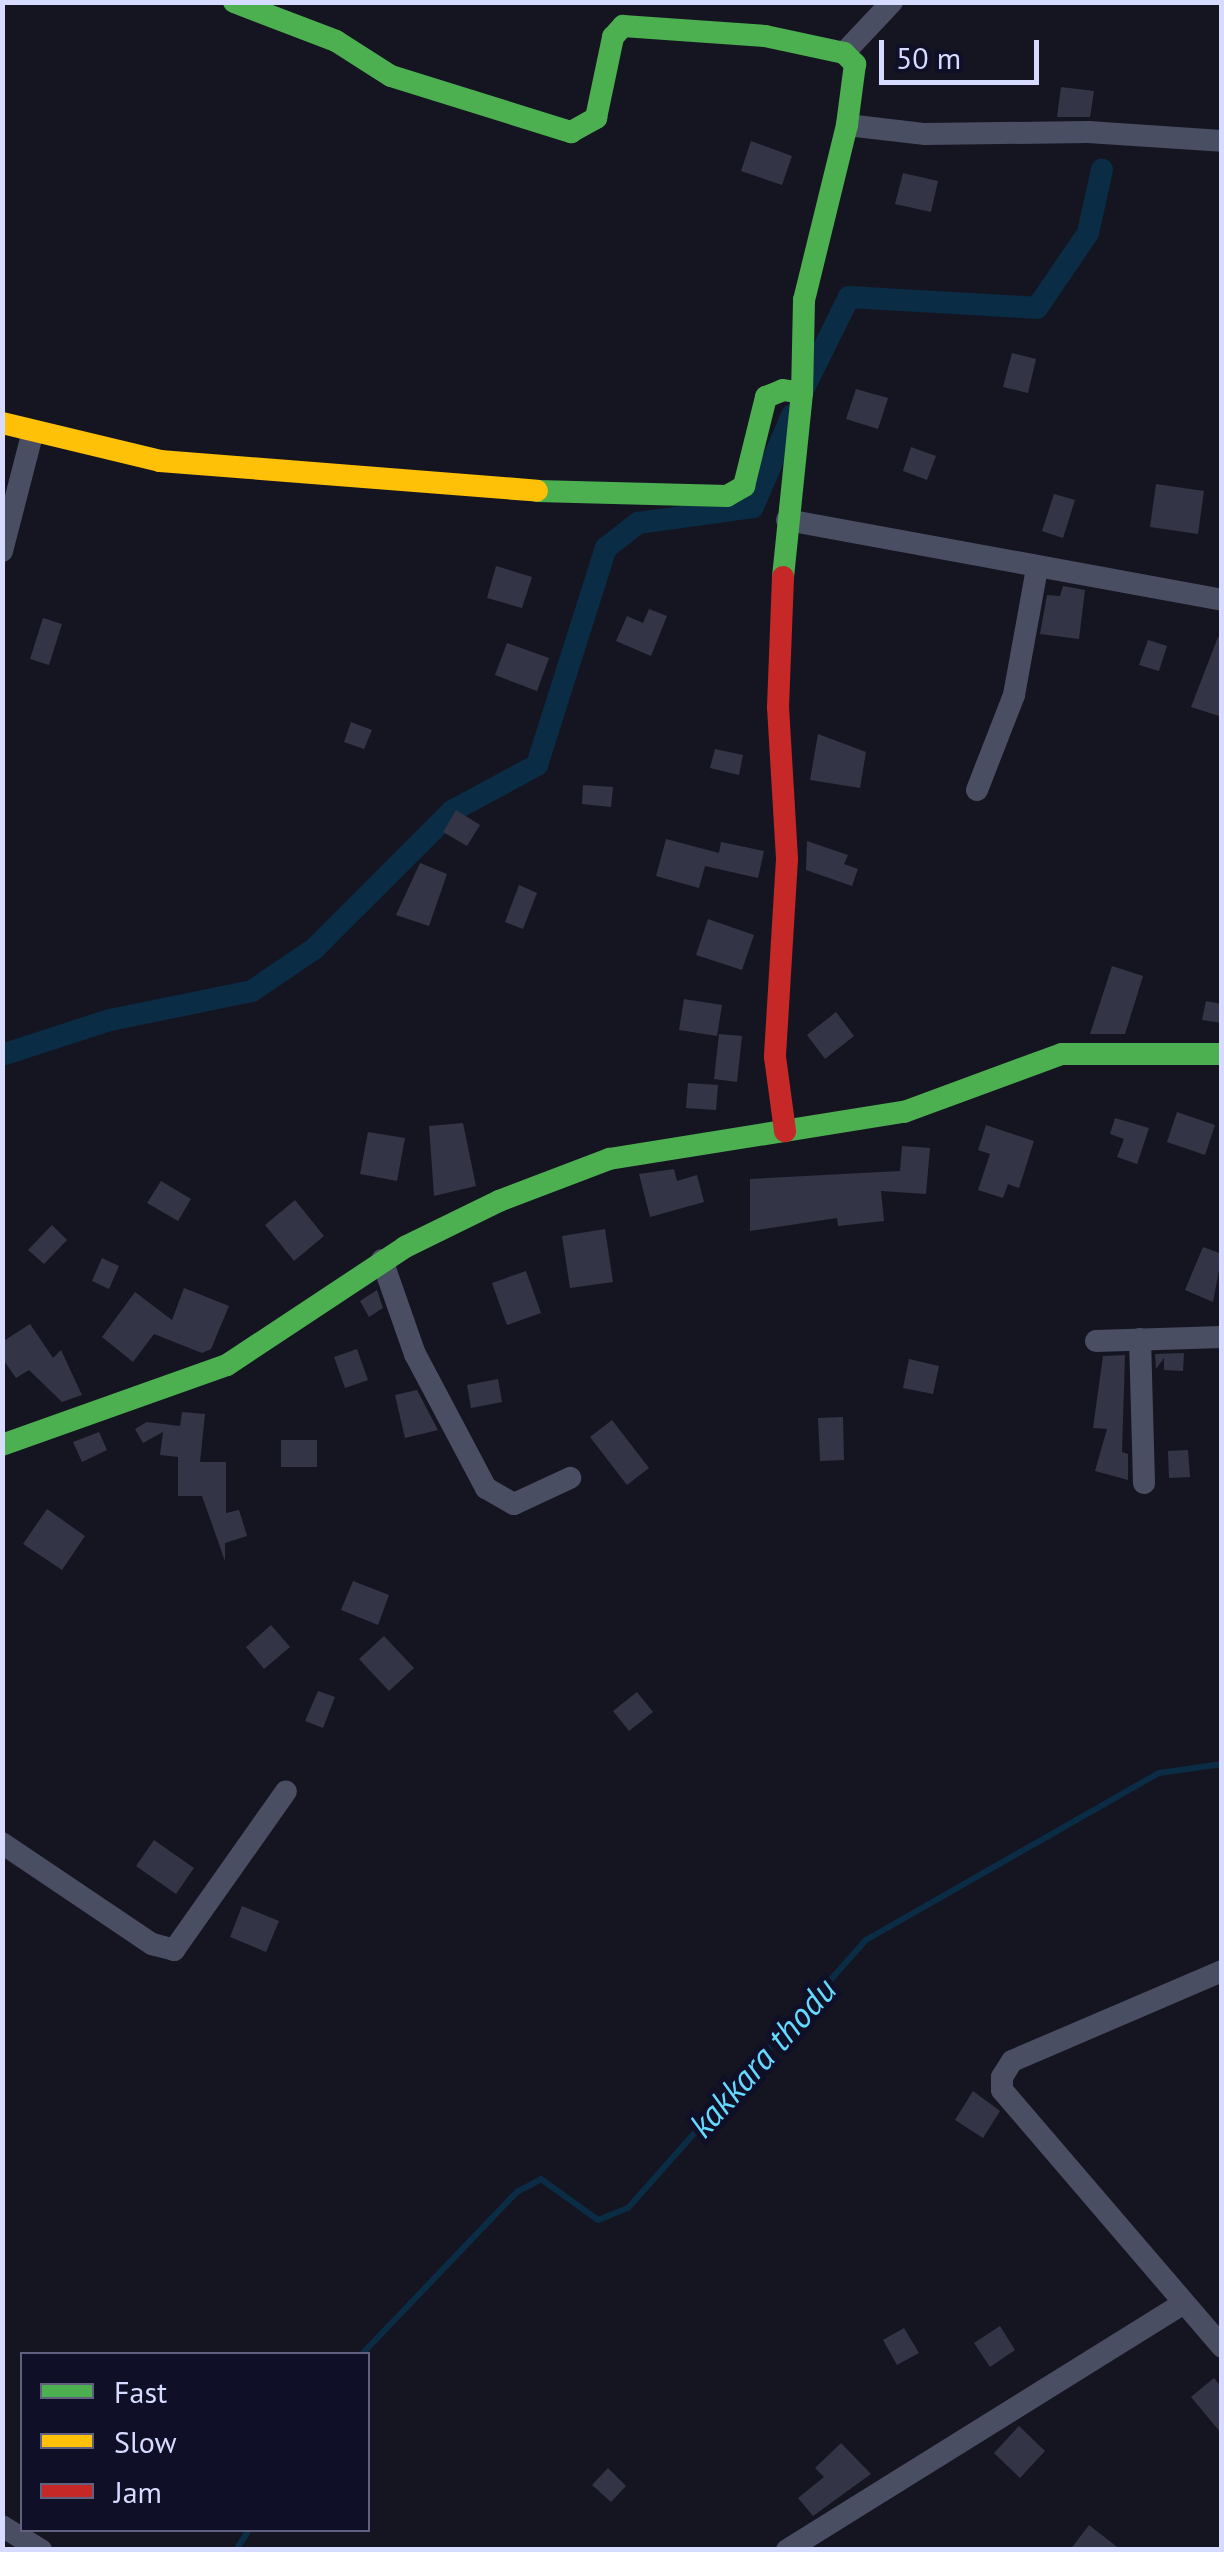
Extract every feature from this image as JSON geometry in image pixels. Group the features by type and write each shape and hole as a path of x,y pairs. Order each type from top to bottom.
{"street":[{"path":"234,2 336,42 392,76 570,132 596,118 613,38 623,26 765,36 844,53 855,64 847,125 804,300 802,393 787,520 778,707 787,859 775,1057 785,1131"},
{"path":"844,53 892,2"},
{"path":"847,125 976,136 1088,132 1222,141"},
{"path":"2,424 32,435 160,461 575,494 727,496 744,486 766,397 783,390 802,393"},
{"path":"2,551 32,435"},
{"path":"787,520 1222,600"},
{"path":"977,790 1014,695 1037,568"},
{"path":"2,1444 227,1365 382,1260 499,1201 610,1159 940,1103 1016,1067 1062,1054 1222,1054"},
{"path":"382,1260 415,1354 486,1488 514,1504 570,1478"},
{"path":"1096,1341 1222,1337"},
{"path":"1140,1340 1144,1484"},
{"path":"2,1842 152,1944 174,1950 286,1791"},
{"path":"1222,1970 1012,2061 1002,2077 1002,2090 1181,2305 1222,2346"},
{"path":"787,2550 1181,2305"},
{"path":"2,2526 41,2550"}],"building":[{"path":"1061,87 1094,91 1090,117 1057,117"},
{"path":"751,141 792,156 782,185 741,171"},
{"path":"903,173 938,181 931,212 895,204"},
{"path":"1012,353 1036,359 1028,393 1003,387"},
{"path":"856,389 888,398 878,429 846,419"},
{"path":"911,447 936,456 927,480 903,471"},
{"path":"1156,484 1204,491 1198,534 1150,527"},
{"path":"1054,494 1075,500 1063,538 1042,531"},
{"path":"496,566 532,577 522,608 487,598"},
{"path":"1063,586 1085,590 1079,639 1040,634 1047,595 1060,596"},
{"path":"649,609 667,616 651,656 616,641 627,616 643,623"},
{"path":"43,618 62,624 49,665 30,659"},
{"path":"1218,637 1222,638 1222,717 1191,707"},
{"path":"1148,640 1167,646 1159,671 1139,665"},
{"path":"507,643 549,658 537,691 495,675"},
{"path":"351,722 372,730 364,749 344,742"},
{"path":"818,734 866,752 860,788 810,780"},
{"path":"715,749 743,755 739,775 710,768"},
{"path":"583,785 613,787 611,807 582,804"},
{"path":"456,810 480,825 467,846 443,832"},
{"path":"666,839 719,853 721,842 764,851 758,878 705,866 699,888 656,876"},
{"path":"807,841 848,855 844,864 858,869 852,886 806,870"},
{"path":"420,863 447,874 429,926 396,915"},
{"path":"519,885 537,893 523,929 505,922"},
{"path":"708,919 754,935 742,970 696,955"},
{"path":"1112,966 1143,976 1125,1034 1090,1034"},
{"path":"684,999 722,1005 717,1036 679,1030"},
{"path":"1206,1001 1222,1004 1222,1023 1202,1020"},
{"path":"836,1012 854,1036 825,1059 807,1035"},
{"path":"719,1034 742,1036 737,1082 714,1079"},
{"path":"688,1083 718,1085 716,1110 686,1108"},
{"path":"1177,1112 1215,1125 1205,1155 1167,1142"},
{"path":"1115,1118 1149,1128 1137,1164 1117,1157 1124,1139 1110,1134"},
{"path":"463,1123 476,1186 434,1196 429,1126"},
{"path":"986,1125 1034,1141 1019,1188 1008,1184 1003,1198 978,1190 990,1154 978,1150"},
{"path":"368,1132 405,1138 397,1181 360,1174"},
{"path":"902,1146 930,1148 926,1194 881,1191 884,1221 838,1226 837,1218 750,1231 750,1179 900,1171"},
{"path":"674,1169 677,1181 697,1175 704,1202 650,1217 639,1174"},
{"path":"161,1181 191,1199 178,1221 147,1203"},
{"path":"295,1200 324,1236 294,1261 265,1225"},
{"path":"52,1225 67,1240 44,1264 28,1250"},
{"path":"605,1229 613,1282 570,1288 562,1236"},
{"path":"1203,1247 1222,1254 1213,1302 1185,1290"},
{"path":"102,1258 119,1266 109,1289 92,1281"},
{"path":"526,1271 541,1313 507,1325 492,1283"},
{"path":"184,1288 229,1306 211,1349 202,1353 154,1334 133,1362 102,1337 135,1292 172,1320"},
{"path":"377,1290 383,1308 369,1317 360,1301"},
{"path":"30,1324 53,1358 61,1350 82,1395 62,1402 29,1370 16,1378 2,1358 2,1342"},
{"path":"357,1349 368,1380 345,1388 334,1357"},
{"path":"1184,1353 1183,1371 1164,1370 1164,1358 1156,1369 1155,1354"},
{"path":"1125,1355 1122,1452 1128,1454 1128,1480 1095,1471 1107,1429 1093,1428 1103,1356"},
{"path":"909,1359 939,1366 933,1394 903,1388"},
{"path":"498,1379 502,1402 471,1408 467,1385"},
{"path":"417,1390 438,1430 405,1438 395,1395"},
{"path":"182,1412 205,1414 200,1462 226,1462 226,1513 239,1510 247,1536 225,1543 225,1561 202,1496 178,1496 178,1457 160,1455 163,1432 143,1443 135,1429 147,1422 180,1426"},
{"path":"843,1417 844,1460 820,1461 818,1418"},
{"path":"612,1420 649,1468 627,1485 590,1437"},
{"path":"99,1432 107,1450 82,1462 73,1442"},
{"path":"281,1440 317,1440 317,1467 281,1467"},
{"path":"1188,1450 1190,1477 1169,1478 1168,1451"},
{"path":"47,1509 85,1536 62,1570 23,1544"},
{"path":"353,1581 389,1595 378,1625 341,1610"},
{"path":"271,1625 290,1647 264,1669 246,1647"},
{"path":"384,1636 414,1668 389,1691 359,1659"},
{"path":"318,1691 335,1697 323,1728 305,1721"},
{"path":"637,1692 653,1712 629,1731 613,1711"},
{"path":"154,1840 194,1868 176,1894 136,1866"},
{"path":"242,1906 279,1921 266,1952 230,1937"},
{"path":"973,2091 1000,2111 983,2138 955,2120"},
{"path":"1000,2326 1015,2350 990,2367 974,2343"},
{"path":"904,2328 919,2353 897,2365 883,2340"},
{"path":"1214,2378 1222,2388 1222,2434 1191,2397"},
{"path":"1019,2426 1045,2451 1020,2478 994,2453"},
{"path":"841,2443 871,2474 813,2516 798,2498 824,2477 815,2468"},
{"path":"608,2468 626,2486 611,2502 592,2485"},
{"path":"1089,2525 1121,2550 1070,2550"}],"waterway":[{"path":"805,386 849,297 1037,308 1088,233 1102,170"},
{"path":"2,1055 110,1020 252,991 314,949 452,811 537,765 606,548 638,523 753,507 792,415"},
{"name":"kakkara thodu","path":"364,2352 517,2192 541,2179 598,2220 628,2208 866,1940 1159,1773 1222,1764"},
{"name":"kakkara thodu","path":"236,2550 248,2532"}],"traffic: fast":[{"path":"234,2 336,41 391,76 571,132 596,118 613,37 623,26 765,36 844,53 855,64 847,125 804,300 802,393 783,577"},
{"path":"537,491 727,496 744,486 766,397 783,390 802,393"},
{"path":"2,1445 227,1365 405,1247 499,1201 609,1159 904,1112 1062,1054 1222,1054"}],"traffic: slow":[{"path":"2,423 160,461 537,491"}],"traffic: jam":[{"path":"783,577 778,707 787,859 775,1057 785,1131"}]}
